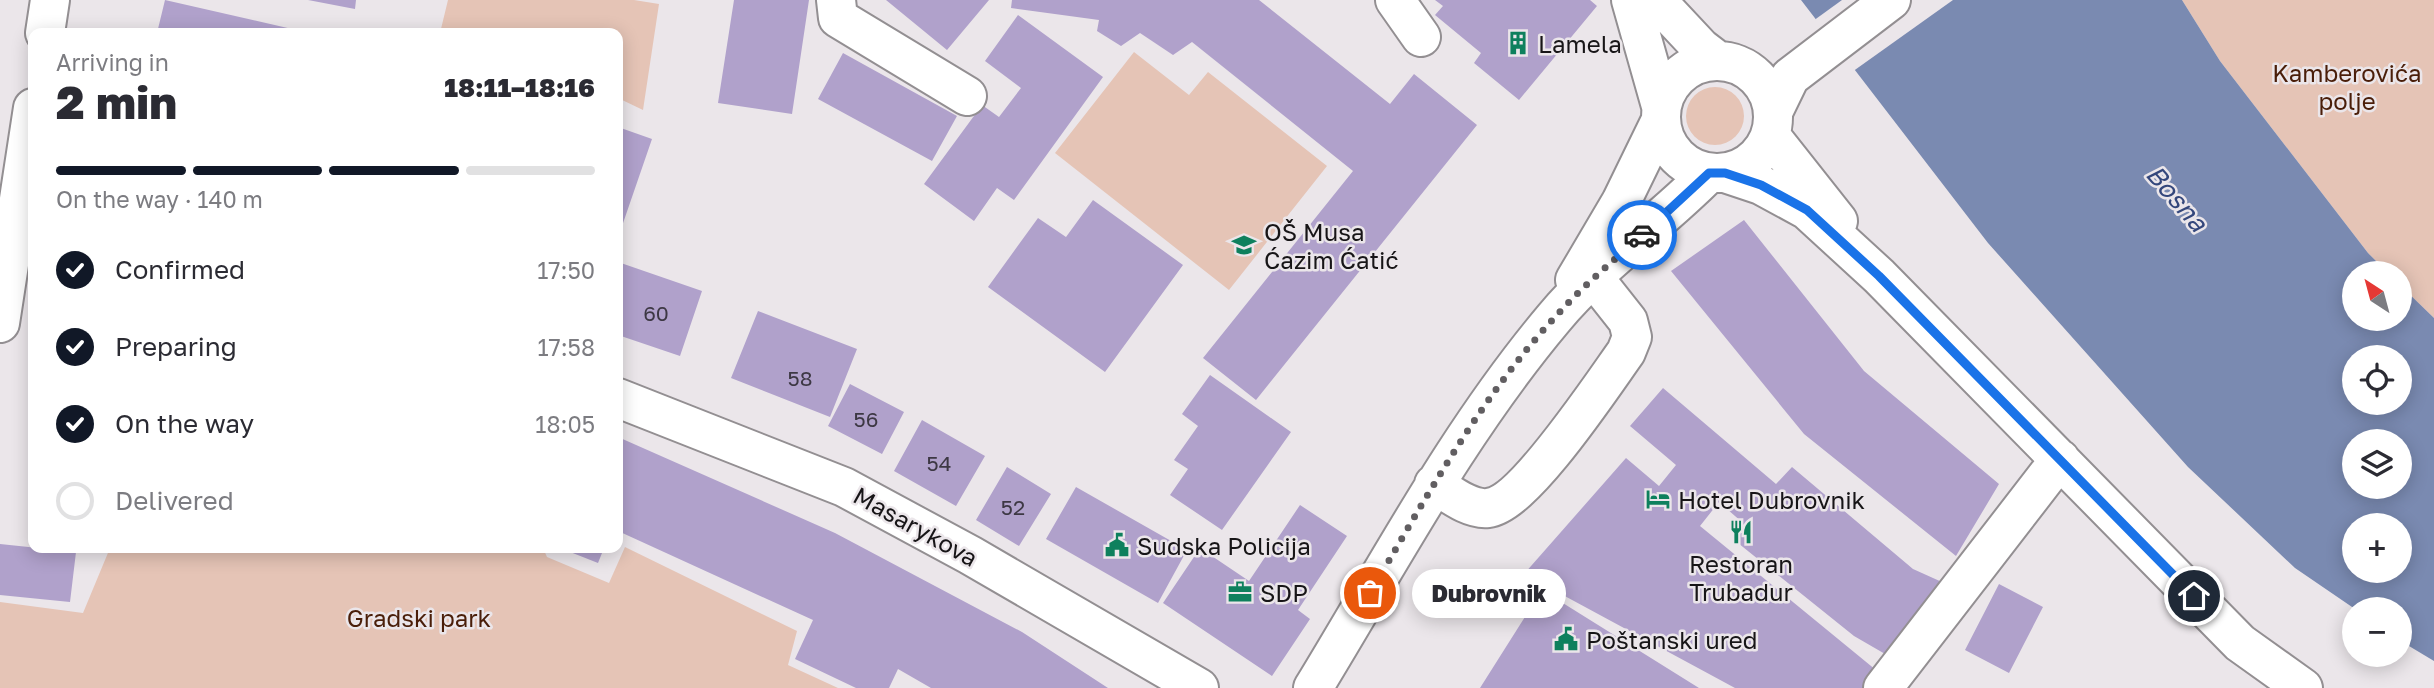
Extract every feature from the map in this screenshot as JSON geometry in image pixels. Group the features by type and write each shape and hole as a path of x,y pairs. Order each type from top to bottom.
{"street":[{"path":"46,28 50,0"},
{"path":"836,0 838,18 967,96"},
{"path":"1395,0 1421,37"},
{"path":"1630,0 1667,144 1681,162 1695,170 1761,185 1807,210 1879,276 2240,643 2303,688"},
{"path":"1657,0 1701,48 1735,67 1767,92 1772,123 1879,276"},
{"path":"1313,688 1434,484 1513,368 1556,316 1594,278 1684,199 1717,173 1745,166 1753,160 1766,144 1790,77 1891,0"},
{"path":"1556,316 1620,202 1661,114 1665,94 1681,73 1705,62 1770,73 1808,63"},
{"path":"0,323 28,182 21,115"},
{"path":"1434,484 1477,508 1490,509 1501,503 1539,470 1626,352 1632,337 1628,321 1594,278"},
{"name":"Masarykova","path":"623,400 844,487 970,555 1199,688"},
{"path":"1883,688 2060,459"}],"green space":[{"path":"448,0 634,0 659,4 643,110 623,100 623,28 441,28"},
{"name":"Kamberovića polje","path":"2182,0 2434,0 2434,318 2412,297 2412,261 2376,261 2368,253 2220,61"},
{"path":"1134,52 1189,95 1208,72 1327,166 1229,290 1055,153"},
{"path":"1715,87 1731,92 1739,100 1744,116 1739,132 1731,140 1715,145 1699,140 1691,132 1686,116 1691,100 1699,92"},
{"name":"Gradski park","path":"625,547 797,631 788,665 838,688 0,688 0,602 83,613 108,553 545,553 547,557 609,583"}],"water":[{"name":"Bosna","path":"1801,0 2182,0 2220,61 2376,261 2342,261 2342,331 2412,331 2412,297 2434,318 2434,661 2412,648 2412,597 2342,597 2342,600 2295,568 2188,467 1988,243"}],"pier":[{"path":"1842,0 1953,0 1852,72 1813,21"}],"building":[{"path":"165,0 288,28 158,28"},
{"path":"308,0 356,0 355,9"},
{"path":"734,0 809,0 792,114 718,103"},
{"path":"886,0 989,0 947,50"},
{"path":"1012,0 1259,0 1390,104 1414,74 1477,125 1256,400 1203,358 1353,171 1192,42 1173,55 1140,33 1121,46 1097,31 1099,20 1011,8"},
{"name":"Lamela","path":"1435,0 1590,0 1597,6 1519,100 1474,63 1481,53 1435,15 1443,6"},
{"path":"1018,15 1103,77 1014,200 997,188 974,221 924,184 982,105 999,117 1021,88 985,61"},
{"path":"843,53 957,116 932,161 818,99"},
{"path":"623,129 652,139 623,223"},
{"path":"1093,200 1183,265 1105,372 988,287 1038,218 1066,237"},
{"path":"1744,220 1864,371 1999,484 1956,556 1804,434 1671,271"},
{"path":"623,264 702,291 680,356 623,337"},
{"path":"758,311 857,349 830,417 731,378"},
{"path":"1210,375 1291,432 1222,530 1170,495 1188,469 1174,460 1198,426 1182,414"},
{"path":"850,384 904,412 882,454 828,426"},
{"path":"1663,388 1776,484 1792,467 1913,569 1953,587 1892,658 1854,636 1733,539 1743,523 1719,502 1700,526 1882,675 1871,688 1735,688 1524,574 1626,458 1659,486 1676,465 1630,426"},
{"path":"922,420 985,456 956,506 894,471"},
{"path":"623,439 835,533 1022,632 1108,688 931,688 898,669 889,688 856,688 795,659 813,620 623,533"},
{"path":"1007,467 1051,494 1019,546 976,520"},
{"name":"Sudska Policija","path":"1076,487 1187,550 1158,603 1046,539"},
{"name":"SDP","path":"1300,505 1347,536 1298,610 1310,619 1272,676 1163,603 1200,548 1249,581"},
{"path":"0,544 28,547 28,553 76,553 70,602 0,595"},
{"path":"573,553 602,553 598,563"},
{"path":"1999,584 2043,607 2009,673 1965,650"},
{"name":"Poštanski ured","path":"1542,590 1699,688 1480,688"}],"way so far":[{"path":"1370,593 1434,484 1513,368 1556,316 1642,235"}],"place":[{"name":"Lamela","path":"1518,43"},
{"name":"OŠ Musa Ćazim Ćatić","path":"1244,245"},
{"name":"Hotel Dubrovnik","path":"1658,499"},
{"name":"Restoran Trubadur","path":"1741,532"},
{"name":"Sudska Policija","path":"1117,545"},
{"name":"SDP","path":"1240,592"},
{"name":"Dubrovnik","path":"1370,593"},
{"name":"Poštanski ured","path":"1566,639"}],"route":[{"path":"1642,235 1684,199 1709,173 1725,173 1761,185 1807,210 1879,276 2194,596"}]}
